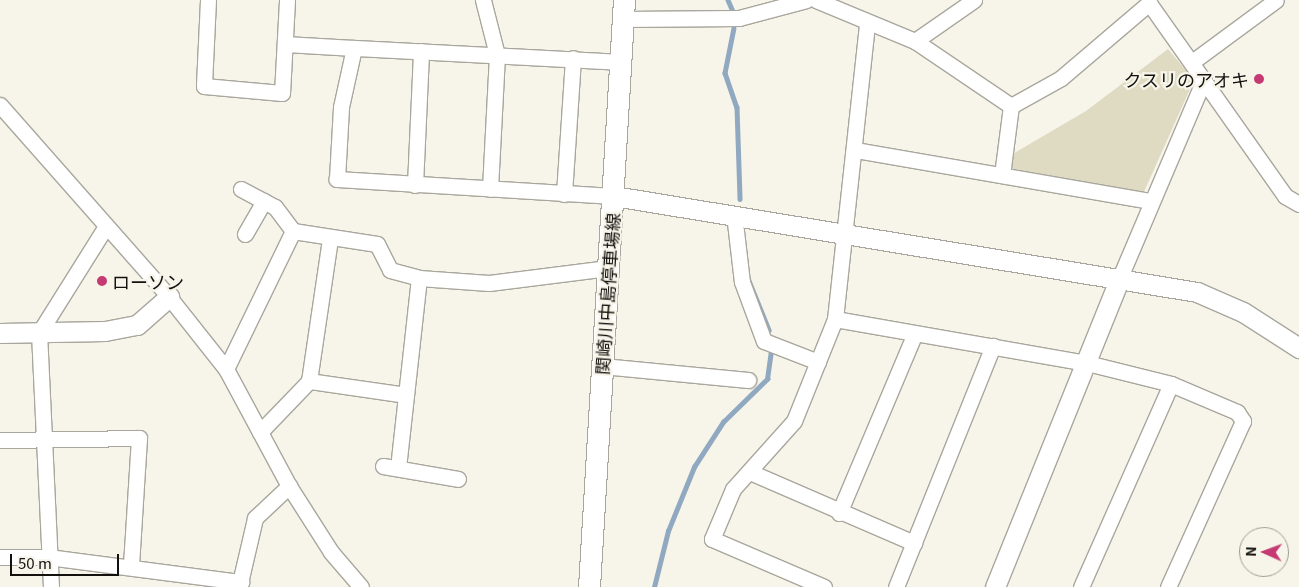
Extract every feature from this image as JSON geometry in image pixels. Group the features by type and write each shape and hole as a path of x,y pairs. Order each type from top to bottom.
{"main road":[{"name":"関崎川中島停車場線","path":"589,587 624,9"}],"street":[{"path":"208,0 204,86 282,93 287,0"},
{"path":"483,0 497,55 490,190"},
{"path":"624,9 739,18 759,6 806,0"},
{"path":"816,0 867,25 915,41 1011,106"},
{"path":"915,41 974,0"},
{"path":"1192,62 1276,0"},
{"path":"1011,106 1061,78 1149,3 1285,196 1299,204"},
{"path":"824,587 712,539 733,489 794,421 835,319 846,236 867,25"},
{"path":"285,44 620,62"},
{"path":"354,48 341,107 337,180 614,196 734,214 846,236 1118,282 1197,292 1243,312 1299,348"},
{"path":"414,184 421,51"},
{"path":"564,194 573,58"},
{"path":"1001,585 1118,282 1204,79"},
{"path":"0,105 169,297 226,369 289,486 331,552 361,587"},
{"path":"1002,175 1011,106"},
{"path":"855,150 1151,201"},
{"path":"241,189 275,206 293,231 330,240 377,244 390,270 418,278 489,283 608,268"},
{"path":"245,234 264,201"},
{"path":"734,214 742,282 764,341 818,362"},
{"path":"50,587 39,333 106,226"},
{"path":"226,369 293,231"},
{"path":"260,432 309,381 330,240"},
{"path":"418,278 406,395 391,467 458,479"},
{"path":"0,333 39,333 137,325 169,297"},
{"path":"835,319 1087,363 1171,384 1237,412 1243,421 1168,587"},
{"path":"839,513 915,333"},
{"path":"896,587 993,346"},
{"path":"602,366 748,380"},
{"path":"309,381 406,395"},
{"path":"1081,587 1171,384"},
{"path":"0,440 139,438 131,566"},
{"path":"750,472 839,513 914,543"},
{"path":"0,557 48,557 131,566 240,584 255,518 289,486"}],"shaded area":[{"path":"1168,49 1194,80 1143,194 1009,168 1011,155 1086,111"}],"waterway":[{"path":"728,0 732,9"},
{"path":"734,28 725,73 737,107 740,199"},
{"path":"748,278 769,330"},
{"path":"654,587 668,531 694,467 723,422 767,379 771,352"}],"place":[{"name":"クスリのアオキ","path":"1259,79"},
{"name":"ローソン","path":"102,281"}]}
